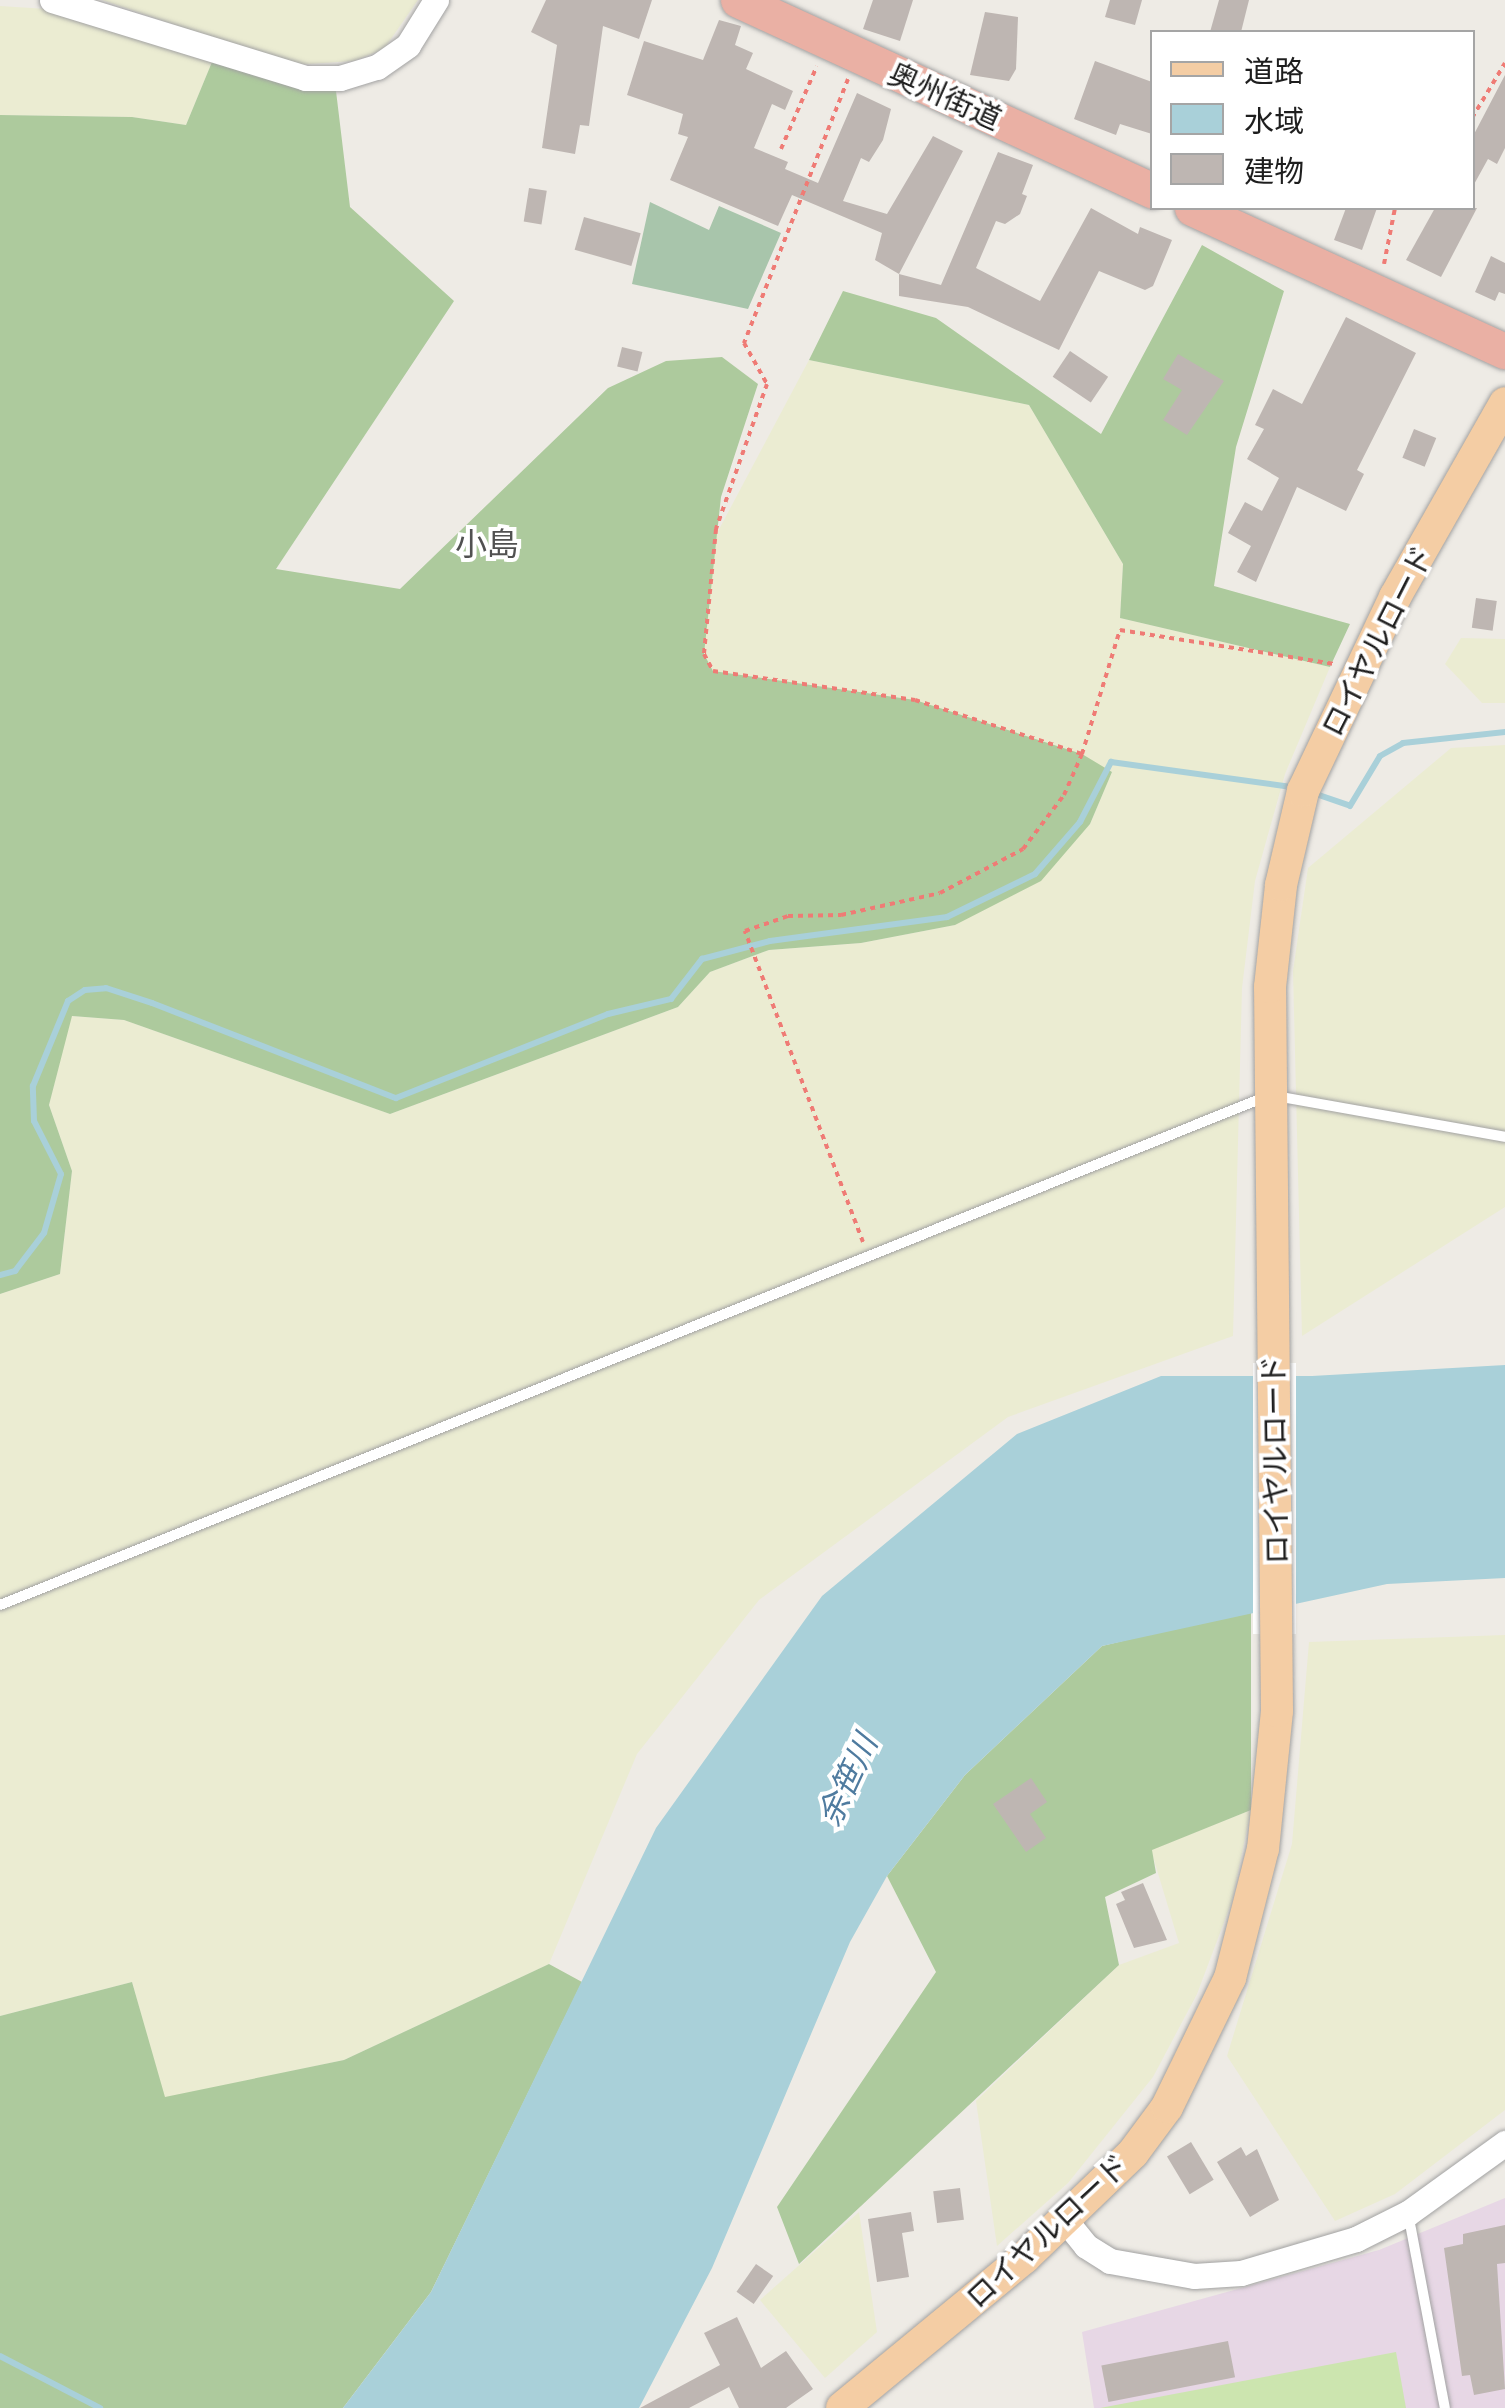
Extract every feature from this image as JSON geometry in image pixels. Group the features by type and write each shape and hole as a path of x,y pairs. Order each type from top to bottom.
{"highway":[{"name":"奥州街道","path":"738,0 1150,189"},
{"path":"1196,210 1505,351"}],"main road":[{"name":"ロイヤルロード","path":"842,2408 1065,2220 1120,2168 1168,2107 1230,1978 1264,1849 1278,1634 1270,987 1282,885 1303,791 1361,668 1505,402"}],"street":[{"path":"52,0 305,78 340,78 376,67 408,45 436,0"},
{"path":"1065,2220 1086,2246 1110,2261 1194,2276 1284,2261 1356,2239 1408,2213 1505,2143"}],"lane":[{"path":"0,1605 1270,1095 1505,1137"},
{"path":"1408,2213 1445,2408"}],"path":[{"path":"782,149 843,49"},
{"path":"843,49 744,343 766,384 716,529 704,654 712,671 728,678 915,700 1082,754"},
{"path":"1475,113 1505,64"},
{"path":"1384,264 1396,210"},
{"path":"867,1254 750,954 745,931 788,916 841,916 940,892 1023,848 1064,795 1082,754 1120,630 1361,668"}],"shaded area":[{"path":"1505,2198 1505,2408 1094,2408 1082,2332 1379,2250"}],"green space":[{"path":"102,0 418,0 384,49 354,61 294,65"},
{"path":"0,6 47,9 212,62 186,125 132,117 0,115"},
{"path":"212,62 336,91 350,207 454,301 276,569 400,589 608,388 666,361 722,357 758,384 721,497 704,654 713,671 915,700 1082,754 1112,772 1090,824 1041,881 955,925 861,943 769,950 710,972 678,1007 390,1114 124,1020 72,1016 49,1105 72,1171 60,1274 0,1294 0,115 132,117 186,125"},
{"path":"650,202 709,230 719,206 781,233 748,309 632,284"},
{"path":"1202,245 1284,291 1236,447 1214,586 1350,624 1330,667 1120,618 1123,564 1029,405 809,360 843,291 936,318 1101,434"},
{"path":"809,360 1029,405 1123,564 1120,618 1330,667 1285,774 1255,881 1242,988 1233,1336 1008,1417 759,1600 637,1754 549,1964 344,2060 164,2098 132,1982 0,2016 0,1294 60,1274 72,1171 49,1105 71,1016 124,1020 390,1114 678,1007 710,972 769,950 861,943 955,925 1090,824 1112,772 915,700 713,671 704,654 716,535"},
{"path":"1461,638 1505,639 1505,703 1482,703 1445,664"},
{"path":"1505,745 1505,1207 1302,1336 1293,971 1308,868 1451,748"},
{"path":"1251,1610 1251,1810 1152,1850 1156,1873 1105,1897 1119,1965 799,2264 777,2207 936,1972 887,1876 965,1775 1102,1646"},
{"path":"1505,1635 1505,2110 1395,2194 1335,2221 1227,2056 1292,1844 1309,1642"},
{"path":"1251,1810 1232,1901 1197,1994 1153,2077 1068,2183 997,2246 976,2101 1119,1965 1179,1943 1151,1850"},
{"path":"549,1964 582,1982 431,2292 343,2408 0,2408 0,2016 132,1982 165,2097 344,2060"},
{"path":"859,2212 877,2332 825,2378 760,2300"},
{"path":"1396,2352 1406,2408 1100,2408"}],"water":[{"name":"余笹川","path":"1505,1365 1505,1578 1387,1584 1102,1646 965,1775 887,1876 850,1942 712,2268 639,2408 343,2408 431,2292 656,1828 822,1596 1017,1434 1161,1376 1312,1376"}],"pier":[{"path":"1253,1363 1296,1363 1296,1634 1253,1634"}],"building":[{"path":"546,0 652,0 639,39 603,26 589,126 580,125 575,154 542,148 557,45 531,32"},
{"path":"873,0 913,0 900,41 863,29"},
{"path":"1110,0 1142,0 1135,25 1105,17"},
{"path":"1219,0 1249,0 1242,30 1211,30"},
{"path":"985,12 1018,17 1016,69 1009,81 970,75"},
{"path":"719,20 741,26 735,45 753,53 746,69 793,91 785,110 772,104 754,148 788,162 785,169 818,183 857,93 891,109 883,140 869,162 861,158 843,201 887,214 933,136 963,151 899,274 875,260 882,233 792,195 778,226 670,180 688,137 678,134 683,114 627,95 644,41 703,60"},
{"path":"1095,61 1150,81 1150,133 1120,124 1116,135 1074,119"},
{"path":"1505,75 1505,148 1497,164 1488,159 1475,183 1475,132"},
{"path":"998,152 1033,165 1022,194 1027,196 1020,214 1005,224 996,221 976,268 1040,301 1091,208 1138,234 1140,227 1172,240 1153,286 1145,290 1099,271 1059,350 968,307 899,296 899,274 941,285"},
{"path":"529,188 547,191 541,224 524,222"},
{"path":"1477,208 1441,277 1406,260 1434,210"},
{"path":"1345,210 1376,210 1362,250 1334,240"},
{"path":"584,217 641,233 631,266 575,250"},
{"path":"1491,256 1505,263 1505,294 1499,292 1495,301 1475,292"},
{"path":"1346,317 1416,353 1357,470 1364,474 1346,511 1297,487 1256,582 1237,572 1251,546 1228,533 1245,502 1262,511 1279,478 1247,459 1264,429 1255,425 1273,389 1302,404"},
{"path":"622,347 642,352 638,371 617,366"},
{"path":"1070,351 1108,377 1091,402 1053,377"},
{"path":"1178,354 1224,381 1187,435 1163,420 1182,390 1163,379"},
{"path":"1414,429 1436,438 1425,467 1402,458"},
{"path":"1476,598 1497,601 1493,631 1472,628"},
{"path":"1031,1778 1047,1802 1030,1814 1046,1838 1026,1852 993,1804"},
{"path":"1143,1883 1167,1940 1134,1948 1116,1904 1125,1900 1121,1892"},
{"path":"1191,2142 1214,2180 1190,2194 1167,2156"},
{"path":"1241,2147 1246,2156 1257,2149 1279,2200 1250,2217 1217,2162"},
{"path":"960,2188 964,2220 937,2223 933,2191"},
{"path":"911,2212 914,2231 902,2233 909,2277 877,2282 868,2219"},
{"path":"1505,2225 1505,2263 1497,2264 1505,2389 1474,2395 1470,2375 1462,2376 1444,2248 1463,2244 1463,2234"},
{"path":"756,2264 773,2276 754,2304 736,2292"},
{"path":"737,2317 761,2368 786,2351 813,2389 786,2408 739,2408 729,2387 689,2408 640,2408 720,2365 704,2333"},
{"path":"1228,2341 1235,2377 1108,2402 1101,2366"}],"waterway":[{"path":"1313,793 1350,806 1380,756 1403,743 1505,732"},
{"path":"0,1275 15,1271 44,1233 61,1174 34,1121 33,1086 68,1001 85,990 106,988 152,1003 396,1098 608,1014 671,999 702,959 770,941 947,917 1035,874 1080,822 1111,762 1291,787"},
{"path":"0,2356 100,2408"}],"district":[{"name":"小島","path":"487,543"}]}
